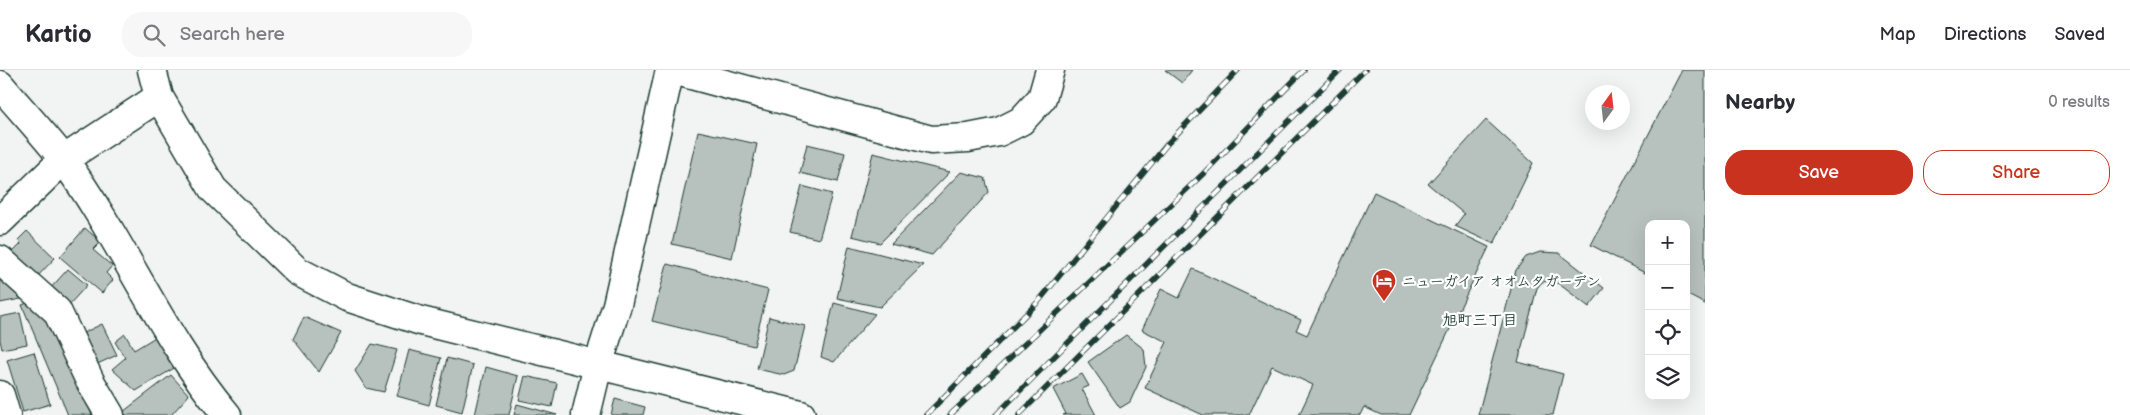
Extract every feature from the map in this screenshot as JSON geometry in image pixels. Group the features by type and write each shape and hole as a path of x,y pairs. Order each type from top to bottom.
{"street":[{"path":"152,70 159,97 213,189 297,271 347,297 421,321 801,415"},
{"path":"586,415 598,365 617,305 671,70 931,140 968,138 999,132 1021,121 1042,98 1050,70"},
{"path":"0,85 63,160 180,349 214,410"},
{"path":"0,221 63,160 159,97"},
{"path":"0,260 57,311 90,381 110,415"},
{"path":"0,396 6,415"}],"building":[{"path":"1165,70 1192,70 1182,83"},
{"path":"1682,70 1705,70 1705,304 1690,296 1690,220 1645,220 1645,273 1591,245"},
{"path":"1486,120 1533,163 1494,244 1455,226 1464,214 1428,184"},
{"path":"698,131 757,144 732,258 672,244"},
{"path":"807,144 845,153 838,182 800,173"},
{"path":"873,153 950,172 880,243 852,236"},
{"path":"961,172 985,178 989,192 932,255 891,244"},
{"path":"802,186 832,194 819,239 790,232"},
{"path":"1374,192 1489,247 1409,415 1381,415 1364,407 1360,415 1299,415 1313,385 1272,366 1249,415 1203,415 1145,388 1167,342 1142,330 1161,289 1179,298 1193,269 1301,320 1296,330 1307,335"},
{"path":"85,228 101,242 93,250 112,266 106,273 113,280 102,293 60,257"},
{"path":"27,231 55,258 34,280 8,257 21,244 18,240"},
{"path":"849,246 923,265 880,307 837,298"},
{"path":"1540,252 1559,253 1604,288 1589,307 1559,284 1550,281 1542,282 1537,288 1518,362 1563,374 1553,415 1478,415 1516,270 1526,257"},
{"path":"667,264 768,290 754,346 652,321"},
{"path":"0,269 26,298 0,303"},
{"path":"68,269 87,285 67,307 48,291"},
{"path":"33,301 51,318 92,415 68,415 22,305"},
{"path":"834,303 875,314 834,362 821,357"},
{"path":"20,313 27,344 2,349 0,317"},
{"path":"304,317 341,333 319,372 293,339"},
{"path":"769,317 805,326 794,371 784,375 757,369"},
{"path":"102,324 117,355 93,366 79,335"},
{"path":"125,334 134,350 157,336 176,367 136,391 112,369 125,358 115,342"},
{"path":"1126,335 1144,349 1146,367 1130,402 1120,408 1088,362"},
{"path":"372,344 397,350 384,392 366,388 355,371"},
{"path":"409,350 441,358 429,405 397,396"},
{"path":"34,352 50,404 23,412 7,360"},
{"path":"447,358 473,365 462,412 436,405"},
{"path":"486,367 518,376 509,415 475,415"},
{"path":"1082,374 1089,386 1082,389 1096,415 1063,415 1066,414 1053,389"},
{"path":"171,375 189,395 171,415 119,415"},
{"path":"525,376 557,383 552,407 519,400"},
{"path":"615,399 645,407 643,415 611,415"},
{"path":"517,404 557,415 514,415"}],"railway":[{"path":"926,415 1038,302 1168,143 1238,70"},
{"path":"950,415 1204,173 1304,70"},
{"path":"996,415 1340,70"},
{"path":"1019,415 1365,70"}],"place":[{"name":"ニューガイア オオムタガーデン","path":"1384,302"}],"district":[{"name":"旭町三丁目","path":"1480,320"}]}
